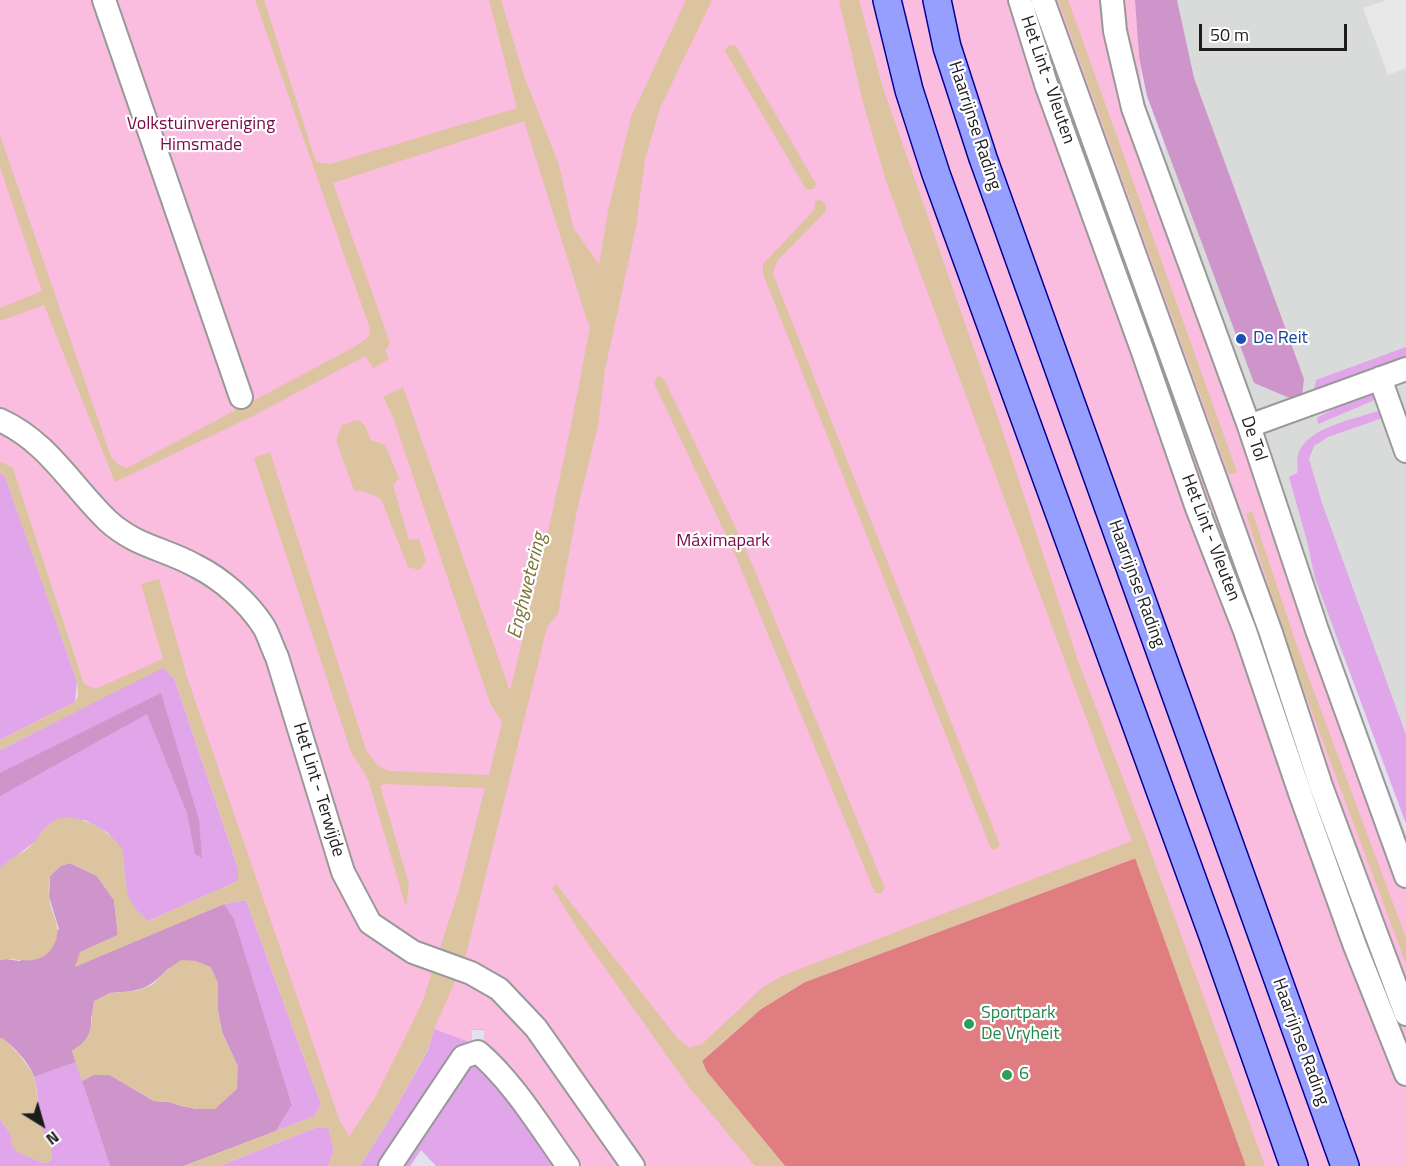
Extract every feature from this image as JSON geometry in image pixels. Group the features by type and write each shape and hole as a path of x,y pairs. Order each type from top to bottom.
{"main road":[{"path":"887,0 909,90 936,174 1213,936 1294,1166"},
{"name":"Haarrijnse Rading","path":"937,0 947,47 983,158 1345,1166"}],"street":[{"path":"104,0 240,397"},
{"name":"Het Lint - Vleuten","path":"1020,0 1047,84 1197,508 1310,790 1377,939 1406,1014"},
{"name":"Het Lint - Vleuten","path":"1043,0 1271,633 1310,790 1355,946 1405,1071"},
{"name":"De Tol","path":"1112,0 1115,31 1133,108 1249,426 1317,630 1406,876"},
{"path":"1047,84 1070,76"},
{"path":"1143,351 1166,344"},
{"path":"1249,426 1406,369"},
{"path":"1380,378 1406,450"},
{"name":"Het Lint - Terwijde","path":"0,420 36,442 63,469 106,519 130,539 196,566 236,594 264,627 277,657 343,872 370,923 413,952 471,973 499,989 536,1028 633,1166"},
{"path":"1197,508 1222,498"},
{"path":"1355,946 1377,939"},
{"path":"390,1166 462,1057 478,1052 498,1069 512,1086 568,1166"}],"shaded area":[{"path":"255,0 264,0 316,162 330,164 517,108 489,0 501,0 524,76 559,165 573,227 599,265 608,211 631,117 686,0 712,0 660,108 645,159 636,227 605,370 598,425 576,515 558,614 547,627 465,959 434,1029 428,1049 390,1118 360,1166 328,1166 334,1151 328,1128 315,1128 219,1166 184,1166 315,1116 321,1104 246,900 224,904 75,967 80,952 118,935 114,900 97,876 70,863 60,866 50,876 49,899 57,935 50,950 44,956 32,960 0,960 0,869 26,850 55,820 72,818 93,824 118,843 123,854 129,898 148,921 238,881 238,868 175,680 163,668 0,750 0,740 75,702 78,696 77,681 5,477 0,473 0,461 13,468 84,684 95,689 163,659 141,584 159,579 187,677 339,1119 349,1137 376,1096 422,1003 458,893 485,788 385,784 380,786 409,884 406,907 368,779 351,752 254,458 270,452 366,750 377,765 389,771 489,775 502,722 490,703 393,417 383,397 403,387 510,691 553,509 590,326 524,121 333,183 390,343 385,350 389,359 373,368 365,356 255,415 115,482 44,305 0,321 0,308 42,291 0,167 0,135 111,457 119,465 127,468 356,346 370,336 369,326"},
{"path":"839,0 859,0 883,88 1006,441 1078,661 1145,836 1265,1166 1246,1166 1135,858 805,982 761,1009 702,1061 707,1072 785,1166 755,1166 689,1087 581,934 552,888 556,884 678,1039 690,1048 702,1044 763,987 782,976 1132,841 886,181 863,102"},
{"path":"1058,0 1068,0 1237,472 1229,475"},
{"path":"1127,0 1177,0 1194,78 1304,379 1302,397 1297,401 1254,383 1147,96"},
{"path":"1158,0 1406,0 1406,783 1361,700 1168,240"},
{"path":"1387,0 1406,0 1406,68 1388,75 1363,8"},
{"path":"729,45 736,46 816,184 813,189 806,189 725,51"},
{"path":"820,200 825,203 826,211 777,261 773,274 1000,845 996,849 991,849 763,274 763,264 814,210 815,201"},
{"path":"1406,347 1406,358 1313,393 1316,380"},
{"path":"658,376 664,379 745,547 885,888 881,893 875,893 734,552 654,383"},
{"path":"1371,393 1382,397 1318,424 1317,418 1360,394"},
{"path":"1381,410 1385,417 1328,437 1314,446 1309,459 1322,503 1406,735 1406,824 1315,578 1289,477 1297,473 1298,455 1303,445 1311,437 1333,425"},
{"path":"358,420 365,426 371,440 385,445 399,478 393,485 409,540 419,539 426,561 419,570 408,567 381,499 366,492 354,490 336,440 342,425"},
{"path":"0,473 5,476 77,681 75,702 0,740"},
{"path":"1252,511 1297,646 1406,938 1406,964 1288,648 1246,514"},
{"path":"163,667 175,680 238,868 238,881 148,921 133,908 127,894 122,850 108,833 85,820 44,829 38,839 0,869 0,750"},
{"path":"161,693 199,820 202,858 195,854 187,813 147,714 0,796 0,773"},
{"name":"Sportpark De Vryheit","path":"1136,858 1246,1166 785,1166 707,1072 702,1061 761,1009 805,982"},
{"path":"70,863 97,876 114,900 118,935 81,952 76,966 224,904 234,919 292,1105 276,1131 184,1166 110,1166 82,1081 93,1075 110,1075 154,1101 197,1109 215,1109 238,1067 222,1032 218,1011 218,983 168,969 148,986 128,992 109,993 91,1017 91,1033 84,1043 72,1051 76,1062 34,1077 20,1055 0,1038 0,960 20,961 59,929 49,897 50,876 60,866"},
{"path":"246,900 321,1104 315,1116 276,1131 292,1105 234,920 224,904"},
{"path":"181,960 196,961 211,967 218,983 218,1011 222,1032 238,1067 237,1089 215,1109 197,1109 154,1101 110,1075 93,1075 82,1081 72,1051 80,1046 88,1035 94,1001 109,993 136,991 152,985"},
{"path":"456,980 525,1086 504,1059 484,1043 484,1030 471,1030 472,1043 387,1166 360,1166 428,1050 434,1029"},
{"path":"0,1038 18,1053 32,1072 36,1085 40,1124 51,1146 52,1159 48,1162 43,1163 19,1153 13,1147 10,1133 0,1119"},
{"path":"480,1059 560,1166 436,1166 421,1150 410,1166 402,1166 462,1064"},
{"path":"76,1062 110,1166 0,1166 0,1119 10,1133 13,1147 43,1163 52,1159 40,1122 34,1077"},
{"path":"315,1128 329,1128 334,1151 328,1166 219,1166"}],"green space":[{"name":"Máximapark","path":"0,0 1135,0 1142,94 1332,640 1406,835 1406,1166 578,1166 505,1059 493,1047 484,1043 484,1029 471,1030 472,1043 434,1029 428,1049 390,1118 334,1151 329,1128 315,1116 321,1104 251,914 254,890 170,661 95,694 84,684 13,468 0,461"}],"place":[{"name":"De Reit","path":"1241,339"},
{"name":"Sportpark De Vryheit","path":"969,1024"},
{"name":"6","path":"1007,1075"}],"park label":[{"name":"Volkstuinvereniging Himsmade","path":"201,135"}],"water label":[{"name":"Enghwetering","path":"528,586"}]}
